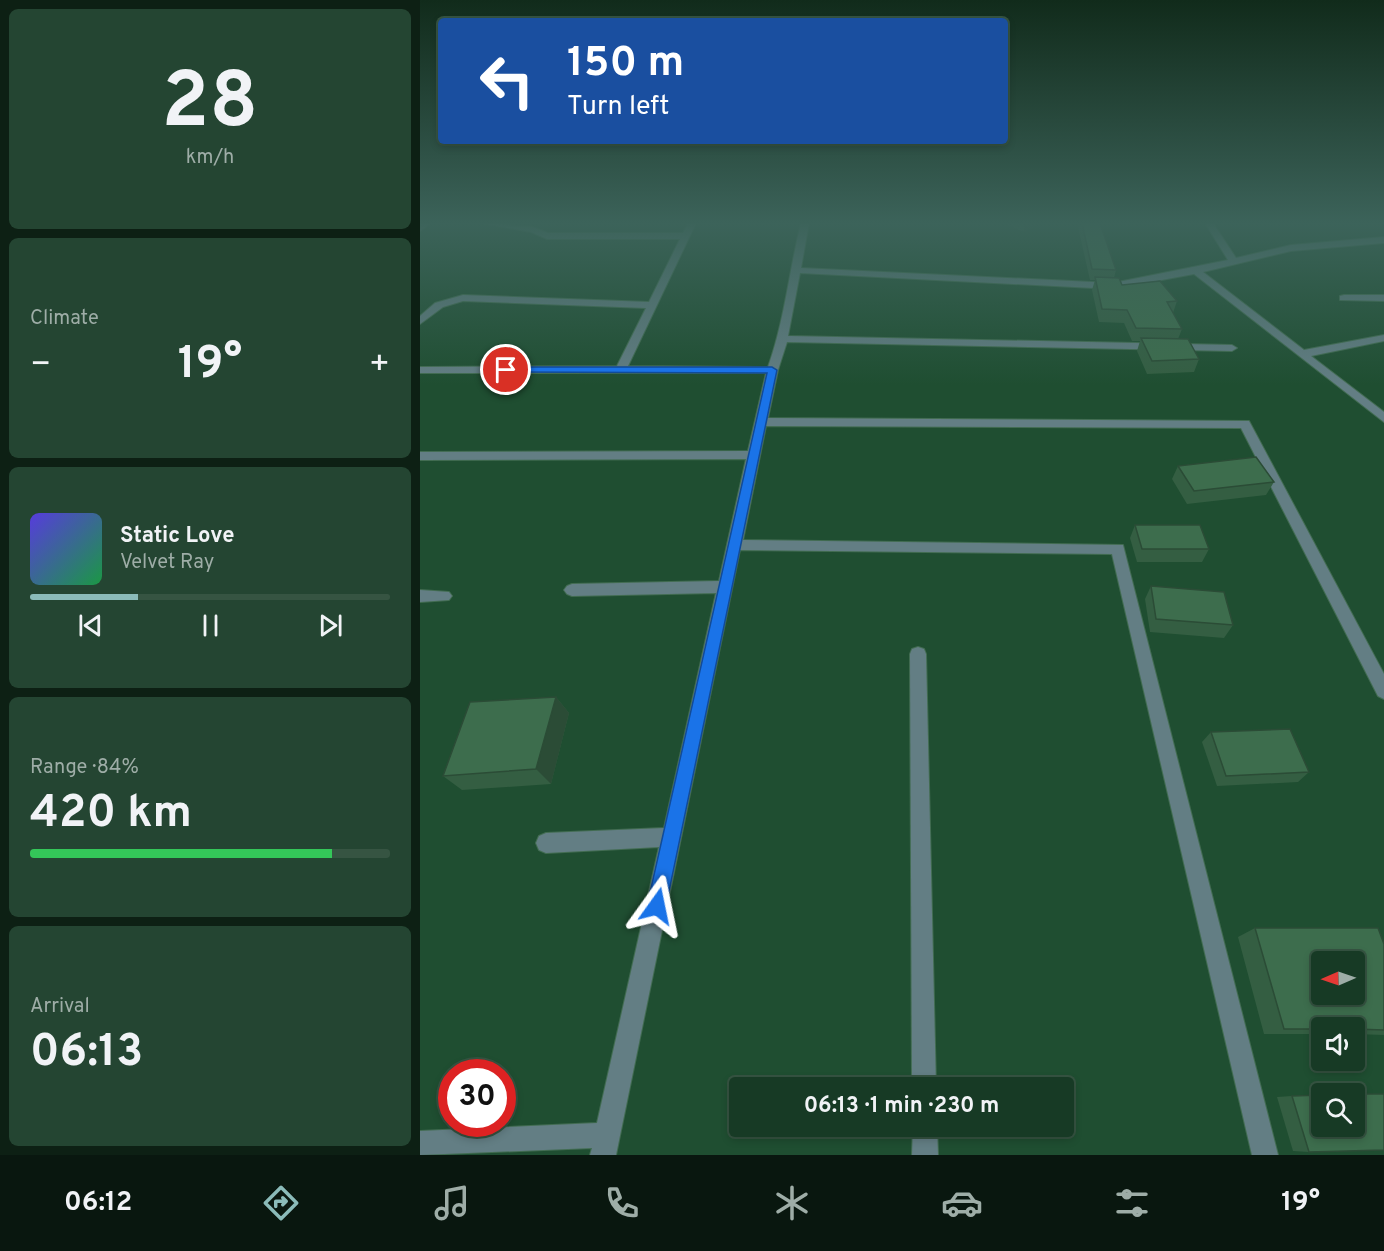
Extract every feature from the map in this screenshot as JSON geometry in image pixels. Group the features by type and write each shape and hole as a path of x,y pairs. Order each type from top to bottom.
{"street":[{"path":"621,369 666,277"},
{"path":"420,1144 605,1145 772,370 784,339 793,277"},
{"path":"932,277 1113,286 1163,277"},
{"path":"1204,277 1384,418"},
{"path":"420,321 439,305 464,297 652,305"},
{"path":"1344,298 1384,298"},
{"path":"1302,354 1384,338"},
{"path":"784,339 1232,348"},
{"path":"420,370 772,370"},
{"path":"761,422 1245,424 1384,691"},
{"path":"420,456 754,455"},
{"path":"735,545 1118,549 1265,1155"},
{"path":"572,590 725,587"},
{"path":"420,596 444,596"},
{"path":"918,654 924,1077"},
{"path":"546,843 672,837"},
{"path":"925,1137 925,1155"}],"building":[{"path":"1095,277 1119,278 1122,285 1160,281 1177,301 1167,302 1182,329 1136,328 1127,310 1102,309"},
{"path":"1141,338 1188,339 1199,359 1152,361"},
{"path":"1256,457 1274,482 1194,491 1178,466"},
{"path":"1135,525 1200,525 1209,549 1142,549"},
{"path":"1151,586 1224,592 1233,625 1156,619"},
{"path":"556,697 536,769 443,776 470,702"},
{"path":"1290,729 1309,772 1226,776 1211,732"},
{"path":"1255,928 1378,928 1384,944 1384,1030 1365,1029 1365,1017 1311,1017 1311,1029 1284,1029"},
{"path":"1365,1094 1384,1094 1384,1150 1309,1152 1292,1096 1311,1095 1311,1137 1365,1137"}],"route":[{"path":"506,370 772,370 657,906"}]}
